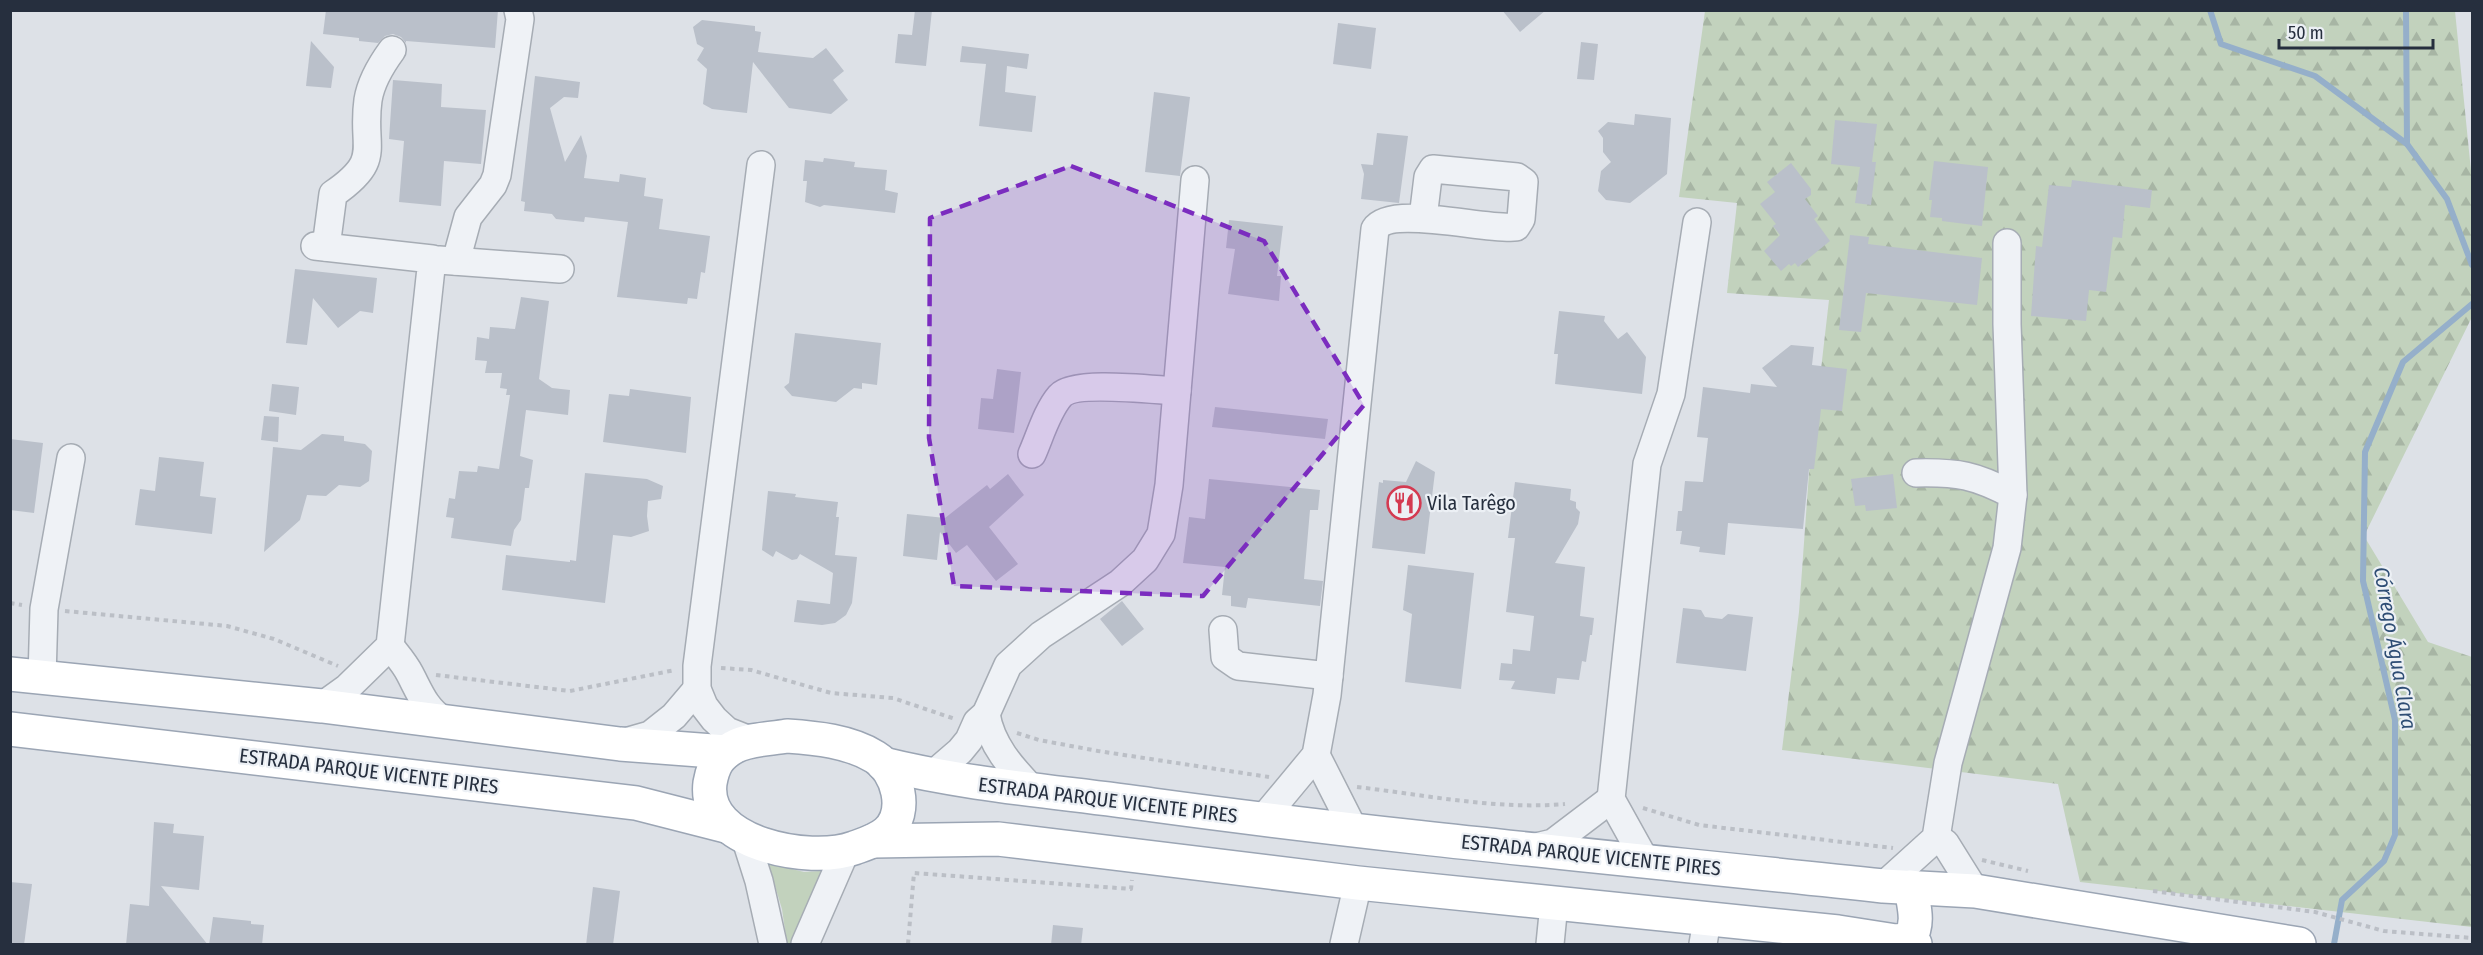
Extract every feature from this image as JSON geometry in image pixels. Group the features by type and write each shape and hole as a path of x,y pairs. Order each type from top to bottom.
{"main road":[{"path":"26,676 322,706 620,744 740,747"},
{"name":"ESTRADA PARQUE VICENTE PIRES","path":"12,733 636,803 736,832"},
{"path":"860,845 888,832 899,803 898,787 883,764 875,757 824,739 787,736 740,747 717,759 709,794 711,806 736,832 774,847 801,853 860,845 998,839 1358,883 1554,904 1705,932 1838,932 1905,943 1914,931 1916,918 1897,886"},
{"name":"ESTRADA PARQUE VICENTE PIRES","path":"883,764 931,776 1262,820 1897,886 1975,891 2299,945"}],"street":[{"path":"322,706 347,688 390,646 444,260 468,217 493,185 497,175 520,19 518,10"},
{"path":"392,50 377,71 368,100 368,153 364,166 351,182 333,194 320,246 444,260 560,269"},
{"path":"740,747 704,706 697,678 761,165"},
{"path":"931,776 960,752 984,720 1008,665 1041,635 1120,583 1146,560 1155,546 1164,520 1195,180"},
{"path":"1262,820 1316,755 1329,676 1375,229 1385,220 1423,218"},
{"path":"1648,861 1641,853 1611,799 1647,464 1671,394 1697,222"},
{"path":"1897,886 1936,846 1948,763 2007,548 2013,495 2007,324 2007,243"},
{"path":"1032,454 1050,412 1060,396 1069,389 1085,387 1177,391"},
{"path":"26,676 44,609 71,458"},
{"path":"1916,473 1954,472 1985,480 2013,495"},
{"path":"1223,630 1225,657 1238,666 1329,676"},
{"path":"390,646 409,671 431,712 444,721"},
{"path":"620,744 650,735 674,716 697,678"},
{"path":"984,720 1002,754 1032,789"},
{"path":"1316,755 1354,830"},
{"path":"1532,849 1553,843 1611,799"},
{"path":"736,832 759,881 773,945"},
{"path":"805,945 860,845"},
{"path":"1936,846 1975,891"},
{"path":"1344,945 1358,883"},
{"path":"1550,945 1554,904"}],"path":[{"path":"10,603 44,609 227,626 274,639 342,668 365,669"},
{"path":"409,671 570,691 751,670 831,693 893,698 968,724 984,720 1039,740 1181,765 1294,781"},
{"path":"1329,784 1498,804 1540,806 1611,799 1699,825 1936,846 2037,872"},
{"path":"908,945 914,873 1131,889 1135,856"},
{"path":"2145,890 2315,912 2384,931 2472,938"}],"highlighted area":[{"path":"1071,166 1264,241 1364,405 1203,596 954,586 929,438 930,218"}],"green space":[{"path":"1705,11 2455,11 2472,181 2472,317 2364,536 2428,642 2472,657 2472,927 2080,882 2058,784 1782,750 1799,612 1809,473 1829,300 1727,293 1737,203 1679,197"},
{"path":"768,863 804,872 836,870 803,944 787,944 782,909"}],"building":[{"path":"326,10 498,10 495,48 406,41 406,43 401,37 393,34 385,36 378,43 359,41 359,38 323,34"},
{"path":"915,10 932,10 926,66 895,63 898,34 912,35"},
{"path":"1502,10 1546,10 1520,32"},
{"path":"702,20 755,26 755,31 761,32 758,52 813,58 826,48 844,71 833,80 848,100 831,114 789,108 753,62 747,113 712,109 703,104 707,69 697,60 704,48 697,44 693,27"},
{"path":"1338,23 1376,28 1371,69 1333,64"},
{"path":"311,41 334,67 331,88 306,86"},
{"path":"1581,42 1598,44 1594,80 1577,79"},
{"path":"962,46 1029,54 1027,69 1007,66 1005,92 1036,96 1032,132 979,126 986,64 960,62"},
{"path":"535,76 580,82 578,98 564,97 550,108 565,162 581,135 587,156 584,178 619,182 620,174 646,178 644,196 663,199 659,229 710,236 705,273 701,272 697,299 688,298 687,304 617,297 628,222 585,217 584,222 556,219 552,214 524,211 525,202 521,201"},
{"path":"393,80 442,84 441,107 486,110 481,164 444,161 441,206 399,202 404,141 389,139"},
{"path":"1154,92 1190,97 1180,176 1145,172"},
{"path":"1635,114 1671,118 1667,174 1630,203 1606,200 1598,191 1601,171 1611,162 1603,152 1603,138 1598,131 1608,122 1634,125"},
{"path":"1835,120 1877,124 1872,162 1876,162 1871,205 1855,203 1860,167 1831,164"},
{"path":"1377,133 1408,136 1399,203 1361,199 1364,174 1361,164 1373,165"},
{"path":"824,158 855,162 854,167 887,170 885,190 898,193 895,213 824,205 820,207 805,202 807,181 803,181 805,160 823,162"},
{"path":"1934,161 1988,167 1982,226 1942,221 1942,218 1930,217 1932,200 1929,200"},
{"path":"1791,163 1811,189 1811,195 1805,199 1818,216 1814,219 1830,241 1798,267 1795,263 1791,266 1789,264 1781,271 1764,251 1780,235 1773,226 1776,224 1760,204 1775,192 1767,182"},
{"path":"2072,180 2152,190 2150,208 2125,205 2122,238 2113,237 2106,292 2089,290 2086,321 2031,316 2036,246 2042,247 2049,185 2071,187"},
{"path":"1229,220 1283,226 1277,276 1281,276 1279,301 1228,294 1235,249 1226,248"},
{"path":"1850,235 1869,237 1868,244 1982,258 1977,305 1866,293 1861,332 1839,330"},
{"path":"295,269 377,278 373,313 360,311 338,328 313,298 307,345 286,343"},
{"path":"521,297 549,301 539,379 552,388 570,390 568,415 526,410 520,456 533,460 529,488 525,488 521,520 514,530 511,546 451,538 454,518 446,517 449,498 455,499 459,471 477,472 478,466 499,469 510,395 506,395 507,389 500,388 502,373 485,373 487,361 475,360 477,337 489,339 490,327 515,329"},
{"path":"1559,311 1605,316 1604,321 1618,339 1627,332 1646,357 1642,394 1555,384 1558,354 1554,354"},
{"path":"795,333 881,343 877,385 862,383 862,389 854,388 836,402 792,396 784,387 789,383"},
{"path":"1791,345 1814,347 1812,365 1847,369 1842,411 1821,409 1814,469 1809,469 1803,529 1728,523 1725,555 1699,552 1700,547 1680,544 1682,531 1676,531 1678,511 1682,511 1685,481 1703,482 1708,438 1697,437 1703,387 1750,393 1751,384 1777,387 1762,368"},
{"path":"997,369 1021,372 1014,433 978,429 981,398 993,399"},
{"path":"272,384 299,387 296,415 269,411"},
{"path":"630,389 691,397 686,453 603,442 609,394 629,396"},
{"path":"1215,407 1328,419 1325,439 1212,427"},
{"path":"264,416 279,417 278,442 261,440"},
{"path":"322,434 344,436 344,441 365,444 372,451 369,481 360,487 339,485 326,496 307,495 300,520 264,552 273,447 301,450"},
{"path":"10,439 43,443 34,513 10,510"},
{"path":"159,457 204,462 200,496 216,498 212,534 135,525 140,489 155,491"},
{"name":"Vila Tarêgo","path":"1416,461 1435,472 1425,554 1372,548 1379,482 1383,483 1383,480 1406,482"},
{"path":"585,473 647,479 663,486 661,499 648,501 649,531 631,537 613,535 605,603 502,590 506,555 576,561"},
{"path":"1008,474 1024,495 989,527 1018,564 996,581 967,545 956,553 940,532 937,560 903,556 907,514 945,518 987,485 990,489"},
{"path":"1893,474 1897,508 1866,511 1865,505 1855,506 1851,479"},
{"path":"1209,479 1320,490 1318,510 1310,510 1304,579 1323,581 1320,606 1248,598 1246,608 1231,606 1231,596 1222,595 1225,567 1183,563 1189,517 1205,519"},
{"path":"1515,482 1571,489 1570,500 1576,502 1576,508 1580,512 1578,524 1555,563 1585,567 1580,616 1594,618 1592,635 1590,635 1586,662 1582,661 1579,680 1557,678 1555,694 1511,689 1515,681 1499,680 1501,663 1512,664 1513,649 1530,651 1534,616 1506,612 1515,538 1508,538"},
{"path":"768,491 838,502 836,517 839,517 835,555 857,557 852,603 846,615 835,623 822,625 794,622 797,600 830,604 833,573 800,554 797,559 792,560 776,551 773,557 762,550"},
{"path":"1408,565 1474,573 1461,689 1405,682 1412,614 1403,610"},
{"path":"1122,601 1144,629 1122,646 1100,619"},
{"path":"1683,608 1701,610 1705,617 1722,619 1728,614 1753,617 1746,671 1676,663"},
{"path":"154,822 174,824 173,833 204,836 199,890 161,886 208,945 126,945 130,904 149,906"},
{"path":"10,882 32,884 24,945 10,945"},
{"path":"593,887 620,891 613,945 586,945"},
{"path":"213,917 251,921 251,924 264,925 262,945 209,945"},
{"path":"1053,925 1083,928 1081,945 1051,945"}],"waterway":[{"path":"2210,10 2221,44 2315,76 2407,144"},
{"name":"Córrego Água Clara","path":"2406,10 2407,144 2447,199 2472,265"},
{"name":"Córrego Água Clara","path":"2334,944 2342,900 2384,861 2395,835 2395,720 2363,581 2365,452 2403,362 2472,304"}],"place":[{"name":"Vila Tarêgo","path":"1404,503"}]}
